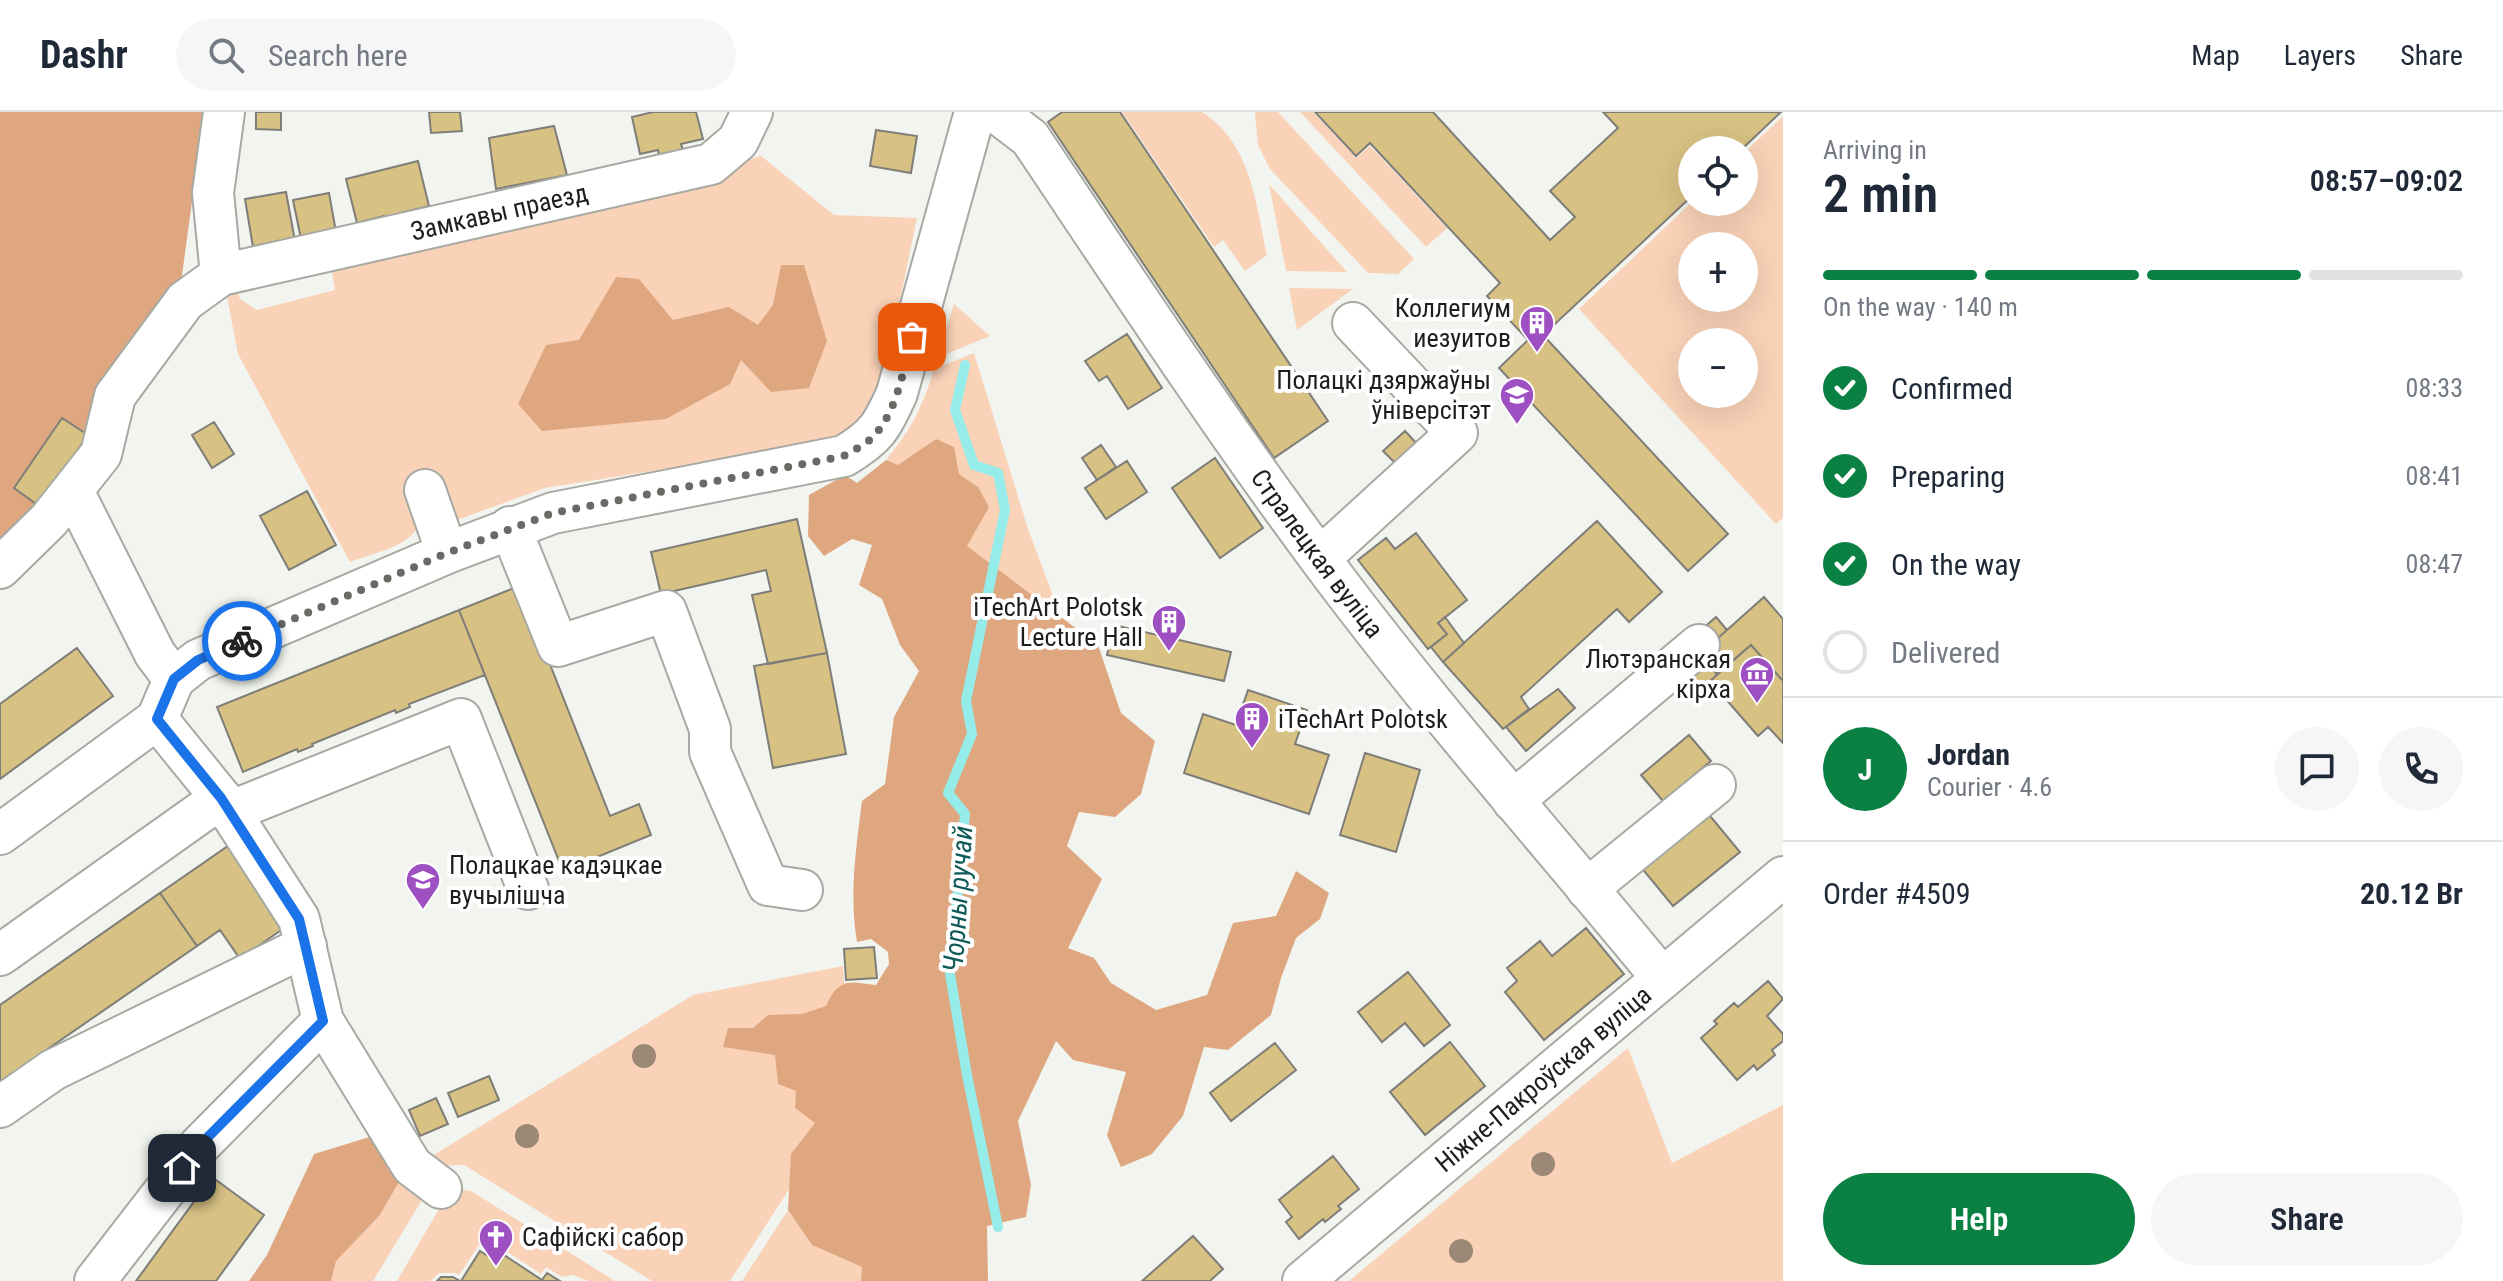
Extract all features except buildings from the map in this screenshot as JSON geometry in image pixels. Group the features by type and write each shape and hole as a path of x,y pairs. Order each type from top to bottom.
{"street":[{"path":"0,568 49,520 101,454 115,396 185,301 221,275 213,193 224,112"},
{"name":"Замкавы праезд","path":"221,275 711,164 738,141 752,112"},
{"path":"0,834 157,719 174,679 198,660 510,527 553,513 844,456 868,441 885,420 897,393 975,112"},
{"name":"Стралецкая вуліца","path":"996,112 1030,138 1218,418 1320,558 1513,801 1662,978"},
{"path":"1320,558 1457,433 1353,323"},
{"path":"425,490 447,553"},
{"path":"73,491 155,654 174,679"},
{"path":"510,527 558,646 666,611 710,729 710,752 768,885 802,890"},
{"path":"1513,801 1699,645"},
{"path":"157,719 225,805 299,919 323,1021 412,1166 441,1188"},
{"path":"0,955 225,805 461,719 528,889"},
{"path":"1587,889 1715,785"},
{"name":"Ніжне-Пакроўская вуліца","path":"1303,1281 1783,877"},
{"path":"0,1107 53,1070 306,946"},
{"path":"95,1281 200,1145 323,1021"}],"shaded area":[{"path":"0,112 204,112 181,283 88,435 62,418 14,488 39,506 0,547"},
{"path":"1122,112 1202,112 1218,125 1231,140 1249,176 1267,255 1245,271 1223,240 1214,247"},
{"path":"1255,112 1278,112 1414,259 1398,274 1368,273 1270,169 1258,145"},
{"path":"1300,112 1313,112 1356,158 1370,146 1447,228 1426,247"},
{"path":"1783,116 1783,518 1776,524 1579,309 1678,215 1758,216 1758,140"},
{"path":"761,156 834,215 917,218 884,363 865,414 854,428 839,437 809,446 545,488 457,520 443,511 421,521 417,530 401,543 350,562 238,354 226,292 237,290 240,299 257,310 335,290 330,259 585,201"},
{"path":"1269,184 1347,272 1286,271"},
{"path":"781,265 804,265 827,341 809,388 771,392 741,360 730,384 666,419 542,431 518,404 546,345 579,340 616,277 639,279 673,320 729,307 758,325 773,305"},
{"path":"1289,288 1353,289 1297,330"},
{"path":"954,304 990,336 937,358"},
{"path":"974,353 1027,526 1056,604 1041,603 966,546 978,487 959,474 936,439 898,466 886,460 915,417 934,369"},
{"path":"936,439 954,447 959,474 978,487 989,507 967,546 1098,645 1121,713 1155,741 1141,794 1115,817 1079,812 1067,846 1102,879 1068,948 1094,958 1111,983 1156,1010 1207,995 1233,923 1276,916 1296,871 1329,893 1320,919 1296,938 1271,1015 1228,1050 1204,1047 1183,1116 1152,1154 1121,1167 1107,1135 1126,1072 1073,1060 1056,1041 1018,1121 1031,1185 1026,1217 987,1226 988,1281 861,1281 862,1267 812,1245 788,1210 791,1154 815,1123 795,1108 796,1091 778,1084 775,1055 723,1047 728,1028 753,1028 768,1015 802,1014 826,1006 840,986 851,983 876,985 889,964 888,952 871,939 857,942 853,889 856,854 862,801 885,784 894,717 919,671 900,645 882,599 859,585 872,545 852,539 824,556 808,536 809,495 845,475 857,483 886,460 898,465"},
{"path":"843,966 844,983 857,982 824,1135 730,1281 652,1281 464,1165 416,1166 693,995"},
{"path":"1628,1048 1672,1163 1783,1105 1783,1281 1349,1281"},
{"path":"376,1135 404,1173 380,1215 336,1261 331,1281 249,1281 267,1255 314,1154"},
{"path":"404,1173 423,1198 373,1281 331,1281 335,1261 380,1215"},
{"path":"459,1189 471,1191 615,1281 589,1281 573,1275 562,1277 546,1267 541,1274 503,1249 497,1257 479,1245 459,1275 439,1273 430,1281 397,1281 446,1197"},
{"path":"788,1210 812,1245 862,1267 861,1281 742,1281"}],"waterway":[{"name":"Чорны ручай","path":"965,365 955,410 974,465 998,473 1005,510 966,701 972,734 948,793 965,814 950,974 998,1227"}],"way so far":[{"path":"242,641 510,527 553,513 844,456 868,441 885,420 897,393 912,337"}],"place":[{"name":"Коллегиум иезуитов","path":"1537,354"},
{"name":"Полацкі дзяржаўны ўніверсітэт","path":"1517,426"},
{"name":"iTechArt Polotsk Lecture Hall","path":"1169,653"},
{"name":"Лютэранская кірха","path":"1757,705"},
{"name":"iTechArt Polotsk","path":"1252,750"},
{"name":"Полацкае кадэцкае вучылішча","path":"423,911"},
{"name":"Сафійскі сабор","path":"496,1268"}],"route":[{"path":"182,1168 200,1145 323,1021 299,919 221,798 157,719 174,679 198,660 242,641"}]}
